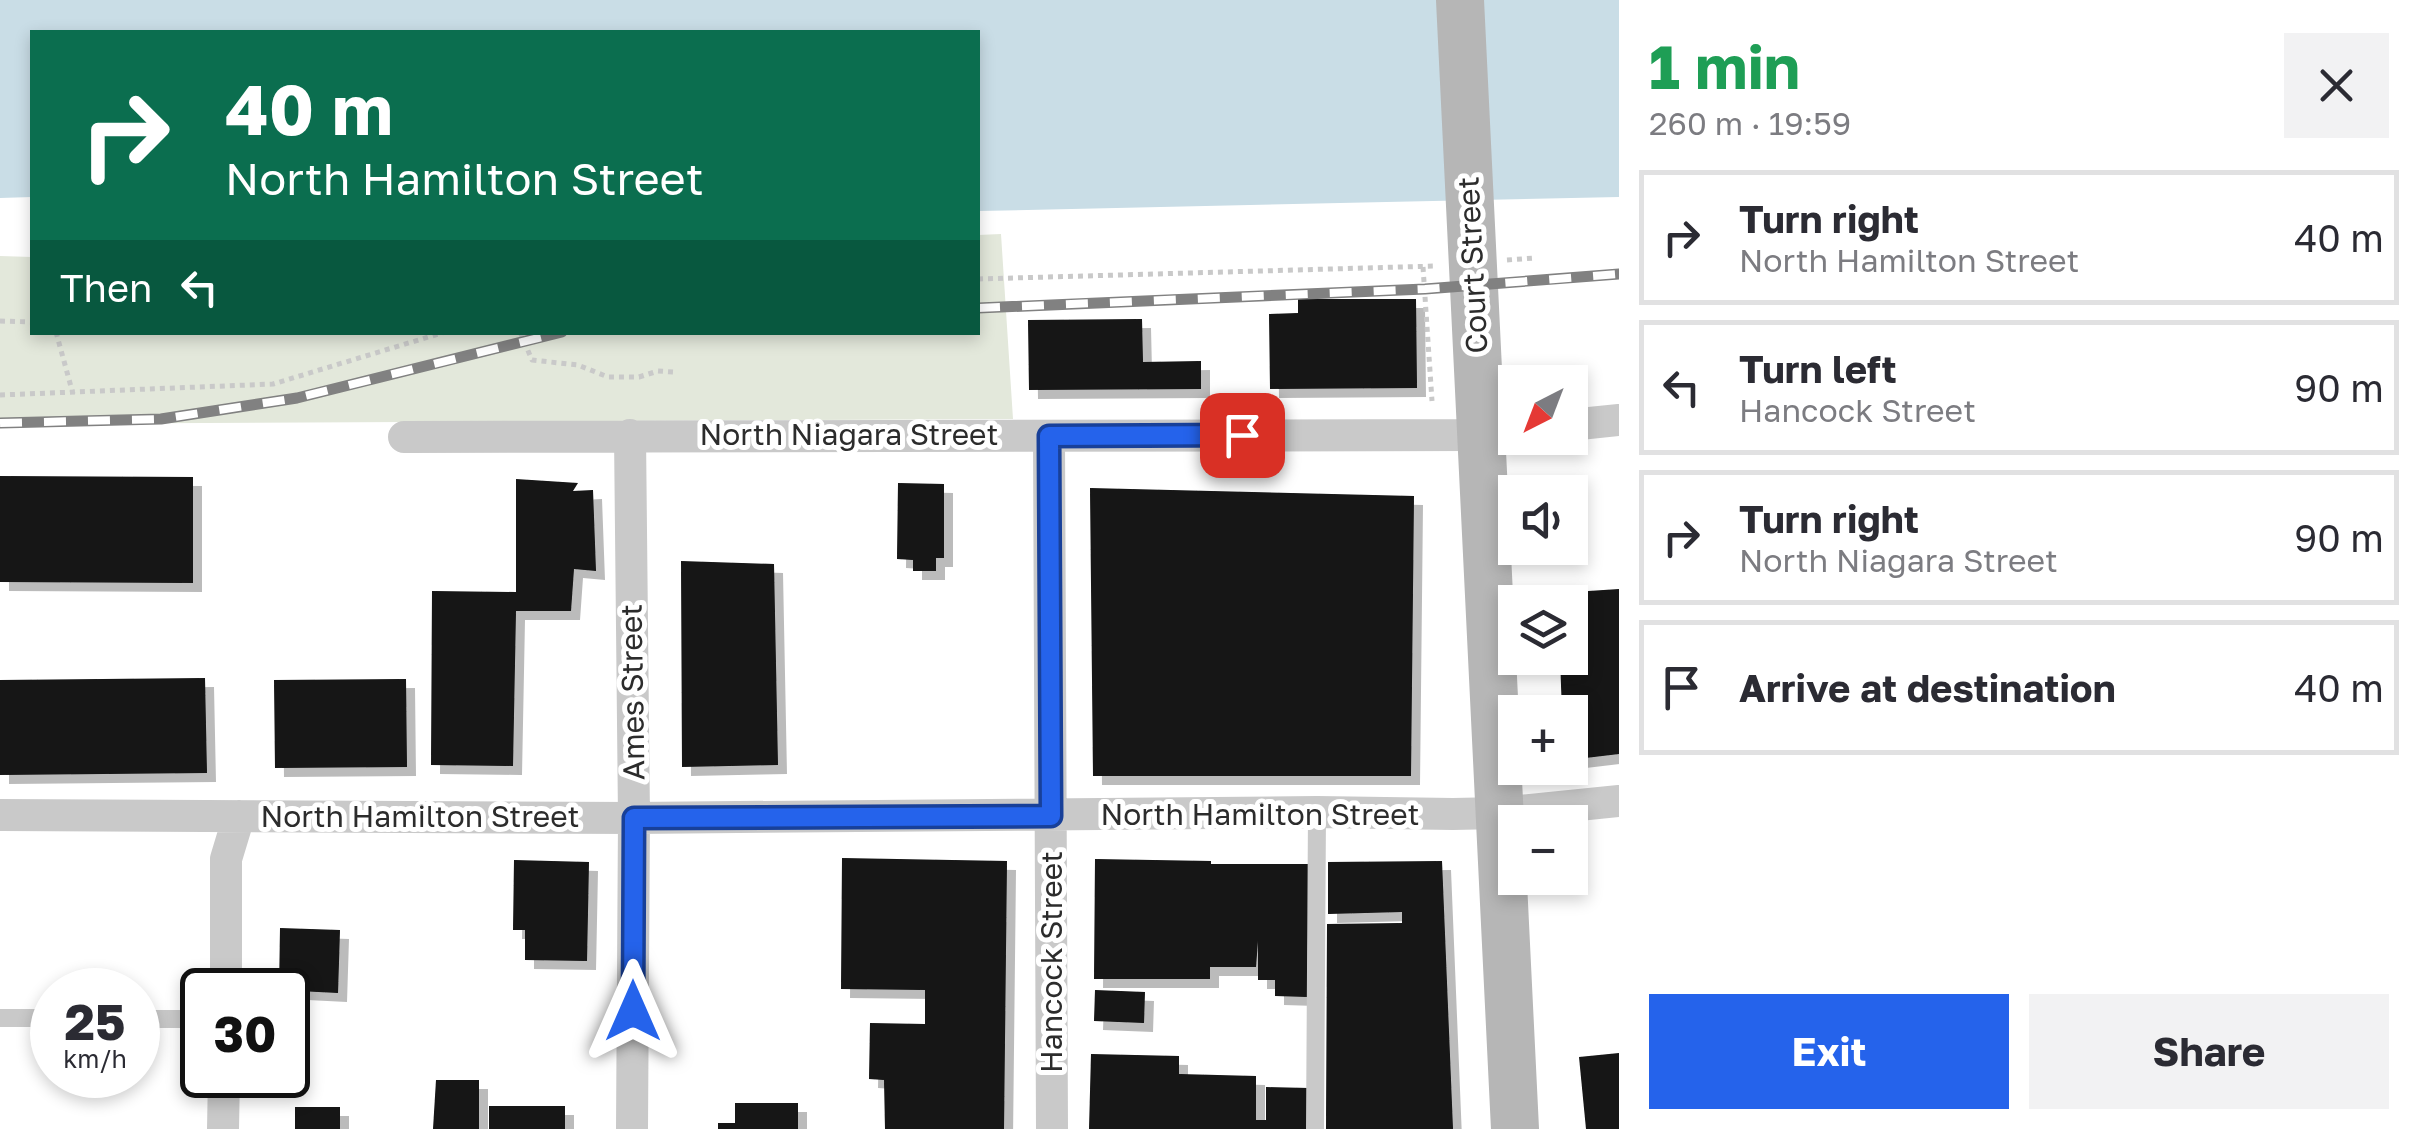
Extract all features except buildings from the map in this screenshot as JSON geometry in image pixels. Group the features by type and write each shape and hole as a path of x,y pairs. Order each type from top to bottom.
{"main road":[{"name":"Court Street","path":"1460,0 1500,805"},
{"name":"Court Street","path":"1504,895 1515,1129"}],"street":[{"path":"1588,423 1619,420"},
{"name":"North Niagara Street","path":"404,437 1498,432"},
{"name":"Ames Street","path":"630,435 632,1129"},
{"name":"Hancock Street","path":"1049,436 1052,1129"},
{"name":"North Hamilton Street","path":"1579,805 1619,801"},
{"name":"North Hamilton Street","path":"0,815 634,818 1498,813"},
{"path":"226,968 226,859 240,816"},
{"path":"223,1129 224,1098"}],"lane":[{"path":"1315,1129 1317,812"},
{"path":"0,1018 30,1018"}],"path":[{"path":"1497,261 1534,258"},
{"path":"980,279 1442,266"},
{"path":"1423,268 1432,402"},
{"path":"0,321 30,322"},
{"path":"57,335 73,394"},
{"path":"0,395 273,384 435,335"},
{"path":"521,335 532,360 578,366 608,377 672,372"}],"shaded area":[{"path":"1001,234 1013,419 0,424 0,256 30,257 30,335 980,335 980,235"}],"water":[{"path":"0,0 1619,0 1619,197 980,211 980,30 30,30 30,197 0,198"}],"railway":[{"path":"980,308 1425,289 1619,274"},
{"path":"0,423 161,419 297,398 550,335"}],"route":[{"path":"633,1011 634,818 1051,816 1049,436 1242,435"}]}
